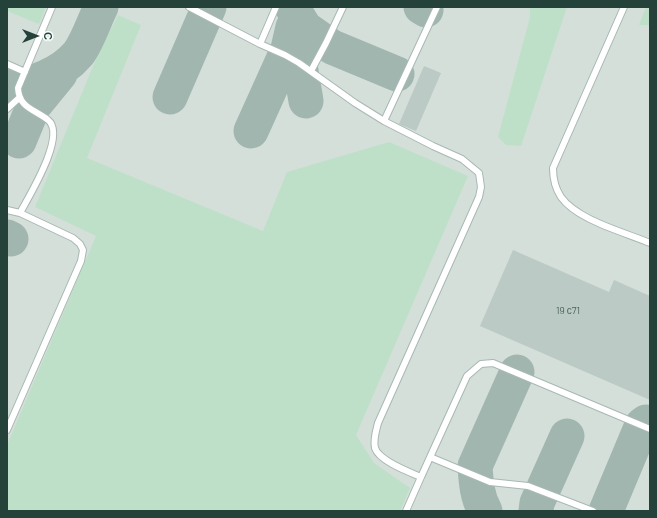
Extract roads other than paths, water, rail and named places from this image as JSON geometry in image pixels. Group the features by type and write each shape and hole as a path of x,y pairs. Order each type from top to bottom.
{"lane":[{"path":"20,213 48,157 53,136 53,128 49,120 25,106 20,98 18,88 52,7"},
{"path":"189,7 260,44 285,55 311,71 354,103 433,146 462,159 475,169 481,180 479,197 378,423 375,435 375,449 383,458 420,478"},
{"path":"260,44 276,7"},
{"path":"311,71 343,7"},
{"path":"384,120 437,7"},
{"path":"624,7 553,168 553,176 561,197 575,210 589,218 650,243"},
{"path":"7,64 25,72"},
{"path":"7,109 20,98"},
{"path":"7,430 81,261 82,253 80,244 73,238 20,213 8,212"},
{"path":"406,511 467,376 476,366 485,363 493,363 650,429"},
{"path":"430,457 490,482 528,486 593,511"}]}
